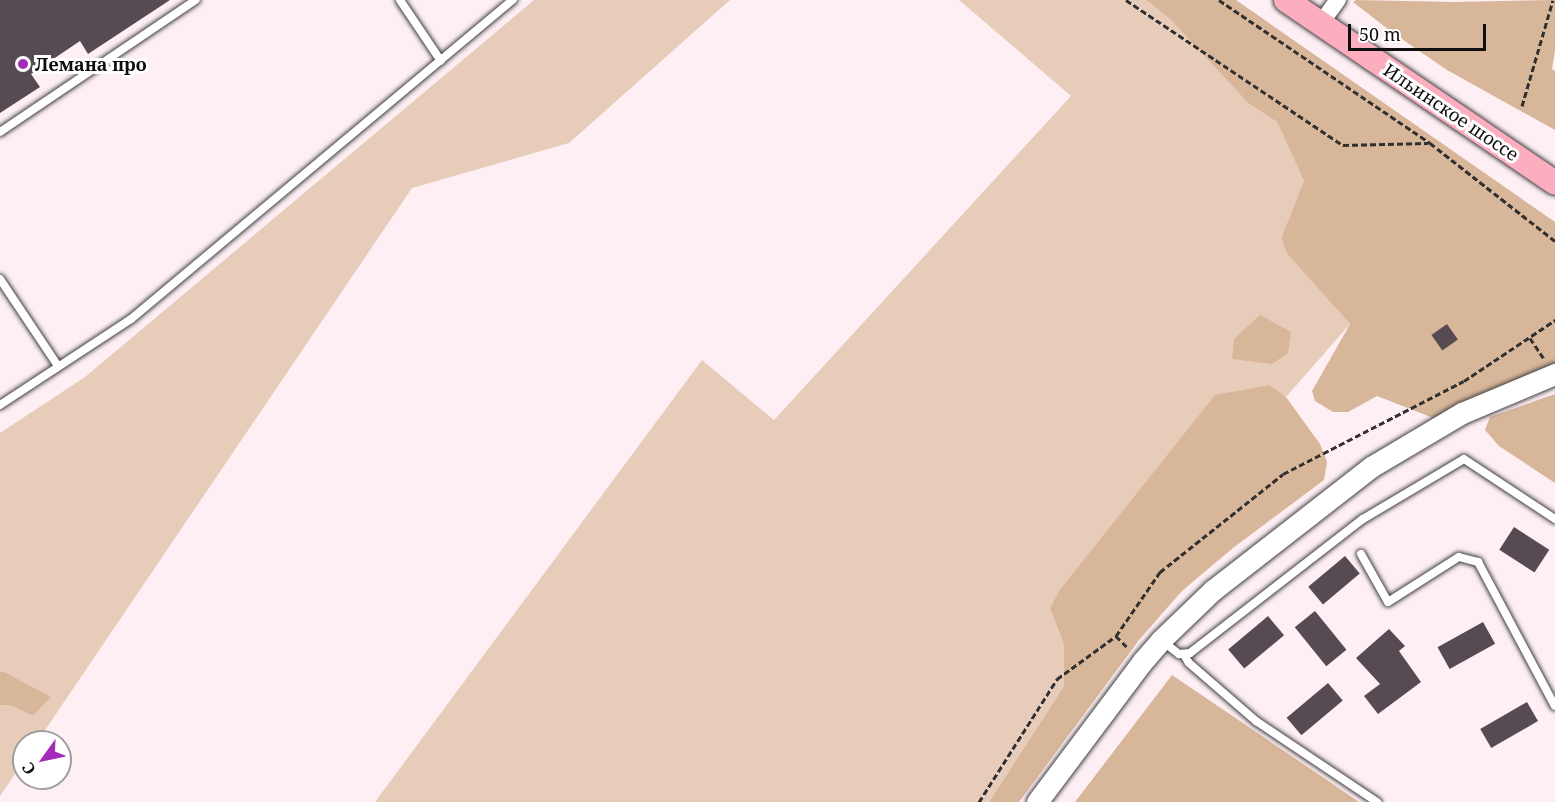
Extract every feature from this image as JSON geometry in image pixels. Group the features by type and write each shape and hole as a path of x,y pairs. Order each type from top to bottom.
{"main road":[{"name":"Ильинское шоссе","path":"1286,0 1555,183"}],"street":[{"path":"1321,23 1338,0"},
{"path":"1037,802 1161,640 1213,590 1371,468 1462,413 1555,374"}],"lane":[{"path":"0,132 196,0"},
{"path":"400,0 441,61"},
{"path":"0,405 131,319 513,0"},
{"path":"0,279 58,366"},
{"path":"1184,655 1363,519 1464,459 1555,519"},
{"path":"1360,554 1388,602 1459,557 1478,562 1555,706"},
{"path":"1161,640 1184,655 1189,663 1256,721 1377,802"}],"path":[{"path":"1126,0 1343,145 1430,143"},
{"path":"1219,0 1430,143 1555,241"},
{"path":"1522,106 1552,0"},
{"path":"979,802 1057,679 1116,636 1160,572 1283,474 1464,381 1555,320"}],"shaded area":[{"path":"534,0 730,0 569,143 412,188 45,730 12,730 12,778 0,796 0,705 12,706 33,716 4,672 0,672 0,433 85,377"},
{"path":"959,0 1146,0 1170,19 1248,103 1277,122 1304,181 1281,238 1287,254 1350,324 1286,397 1270,385 1050,610 1064,645 1064,686 989,802 375,802 702,360 774,420 1071,96"},
{"path":"1146,0 1236,0 1555,222 1555,363 1436,419 1377,396 1348,412 1333,412 1315,401 1312,391 1350,324 1287,254 1281,238 1304,181 1277,122 1248,103 1170,19"},
{"path":"1356,0 1454,2 1555,0 1555,51 1552,69 1555,71 1555,130 1447,70 1353,2"},
{"path":"1260,315 1291,332 1288,353 1272,364 1232,359 1234,339"},
{"path":"1270,385 1286,397 1320,444 1327,462 1324,480 1233,548 1182,591 1139,640 1019,802 989,802 1064,686 1064,645 1050,609 1059,591 1215,395"},
{"path":"1555,394 1555,483 1499,446 1485,430 1490,417"},
{"path":"0,672 51,697 33,716 12,706 0,705"},
{"path":"1172,675 1318,774 1359,802 1075,802"}],"building":[{"name":"Лемана про","path":"0,0 170,0 88,54 80,41 31,74 40,87 0,113"},
{"path":"1447,324 1458,340 1442,350 1431,335"},
{"path":"1514,527 1549,550 1535,573 1499,550"},
{"path":"1345,556 1360,574 1323,604 1308,587"},
{"path":"1315,611 1346,650 1326,666 1295,627"},
{"path":"1268,616 1284,635 1244,669 1228,649"},
{"path":"1483,622 1495,644 1450,669 1438,647"},
{"path":"1389,629 1405,646 1399,651 1421,682 1378,714 1364,696 1380,684 1356,658"},
{"path":"1328,683 1343,701 1301,735 1287,718"},
{"path":"1527,702 1538,721 1491,748 1480,729"}],"place":[{"name":"Лемана про","path":"23,64"}]}
